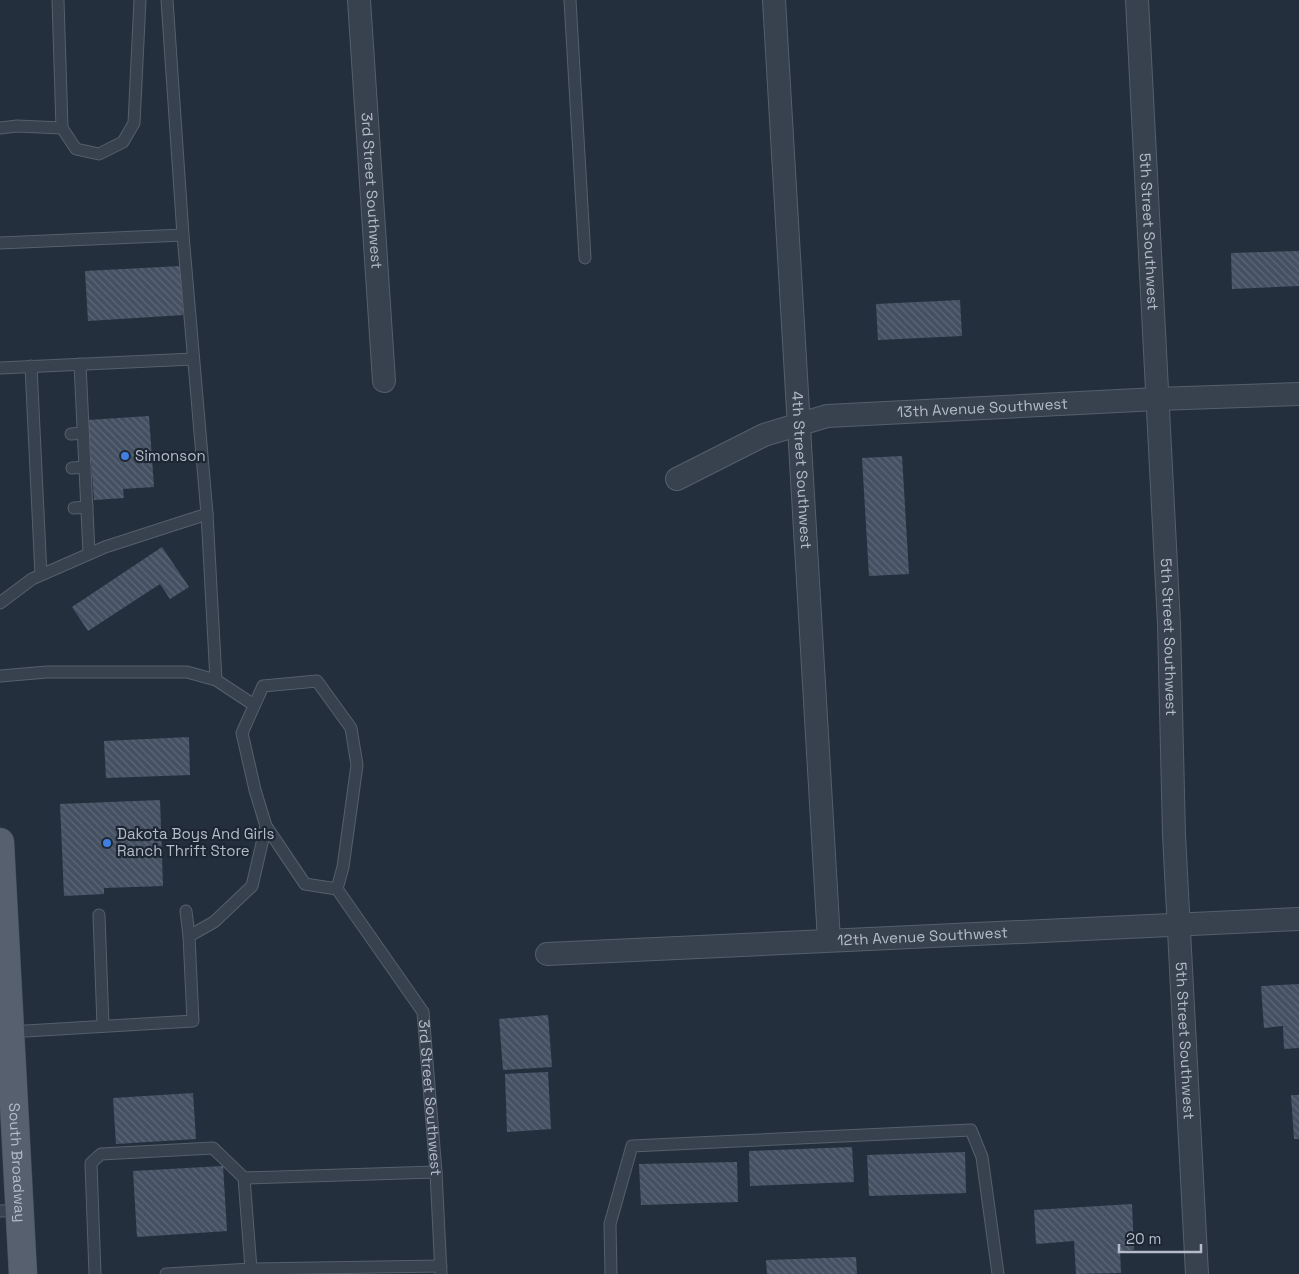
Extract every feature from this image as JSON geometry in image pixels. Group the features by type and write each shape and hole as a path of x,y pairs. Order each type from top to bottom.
{"main road":[{"name":"South Broadway","path":"0,842 10,1210 23,1274"}],"street":[{"name":"3rd Street Southwest","path":"359,0 384,381"},
{"name":"4th Street Southwest","path":"774,0 829,940"},
{"name":"5th Street Southwest","path":"1136,0 1168,624 1174,835 1197,1274"},
{"name":"13th Avenue Southwest","path":"677,479 764,435 827,416 1157,399 1299,394"},
{"name":"12th Avenue Southwest","path":"547,954 1179,923 1299,919"}],"lane":[{"path":"58,0 62,128 76,149 99,154 123,142 134,123 140,0"},
{"path":"167,0 183,235 206,514 216,680"},
{"path":"570,0 584,258"},
{"path":"0,128 18,126 62,128"},
{"path":"0,243 183,235"},
{"path":"0,368 194,359"},
{"path":"80,364 89,553"},
{"path":"31,366 37,435 41,575"},
{"path":"71,434 83,433"},
{"path":"72,468 85,467"},
{"path":"74,508 87,507"},
{"path":"0,603 32,579 89,553 206,514"},
{"path":"0,676 47,672 187,672 216,680 254,705"},
{"path":"317,681 351,728 357,765 343,867 337,889 305,884 266,826 255,790 242,733 262,686 317,681"},
{"path":"189,936 214,922 252,886 266,826"},
{"name":"3rd Street Southwest","path":"337,889 423,1012 436,1172 441,1270"},
{"path":"5,1032 193,1021 186,910"},
{"path":"99,915 103,1026"},
{"path":"611,1274 610,1224 632,1146 971,1130 982,1157 998,1274"},
{"path":"95,1274 91,1163 101,1154 213,1148 244,1178 251,1269"},
{"path":"244,1178 436,1172"},
{"path":"166,1274 251,1269 307,1272 441,1270"}],"building":[{"path":"1299,251 1299,286 1232,289 1231,253"},
{"path":"181,266 183,315 88,321 85,271"},
{"path":"960,300 962,336 878,340 876,304"},
{"path":"149,416 154,487 123,489 124,498 94,500 88,420"},
{"path":"902,456 909,574 869,576 862,458"},
{"path":"162,547 189,587 170,599 160,584 88,631 72,607"},
{"path":"189,737 190,775 106,778 104,741"},
{"path":"160,800 163,886 104,888 104,894 64,896 60,804"},
{"path":"1299,984 1299,1048 1284,1049 1283,1026 1264,1028 1261,986"},
{"path":"548,1015 552,1067 503,1070 499,1019"},
{"path":"548,1072 551,1129 507,1132 505,1074"},
{"path":"193,1093 196,1139 116,1144 113,1098"},
{"path":"1291,1095 1299,1095 1299,1139 1294,1139"},
{"path":"852,1147 854,1182 750,1186 749,1151"},
{"path":"965,1152 966,1193 869,1196 867,1155"},
{"path":"737,1162 738,1202 641,1205 639,1164"},
{"path":"223,1166 227,1231 137,1237 133,1171"},
{"path":"1132,1204 1134,1250 1120,1251 1121,1273 1076,1274 1074,1241 1036,1244 1034,1210"},
{"path":"856,1257 857,1274 767,1274 766,1260"}],"place":[{"name":"Simonson","path":"125,456"},
{"name":"Dakota Boys And Girls Ranch Thrift Store","path":"107,843"}]}
